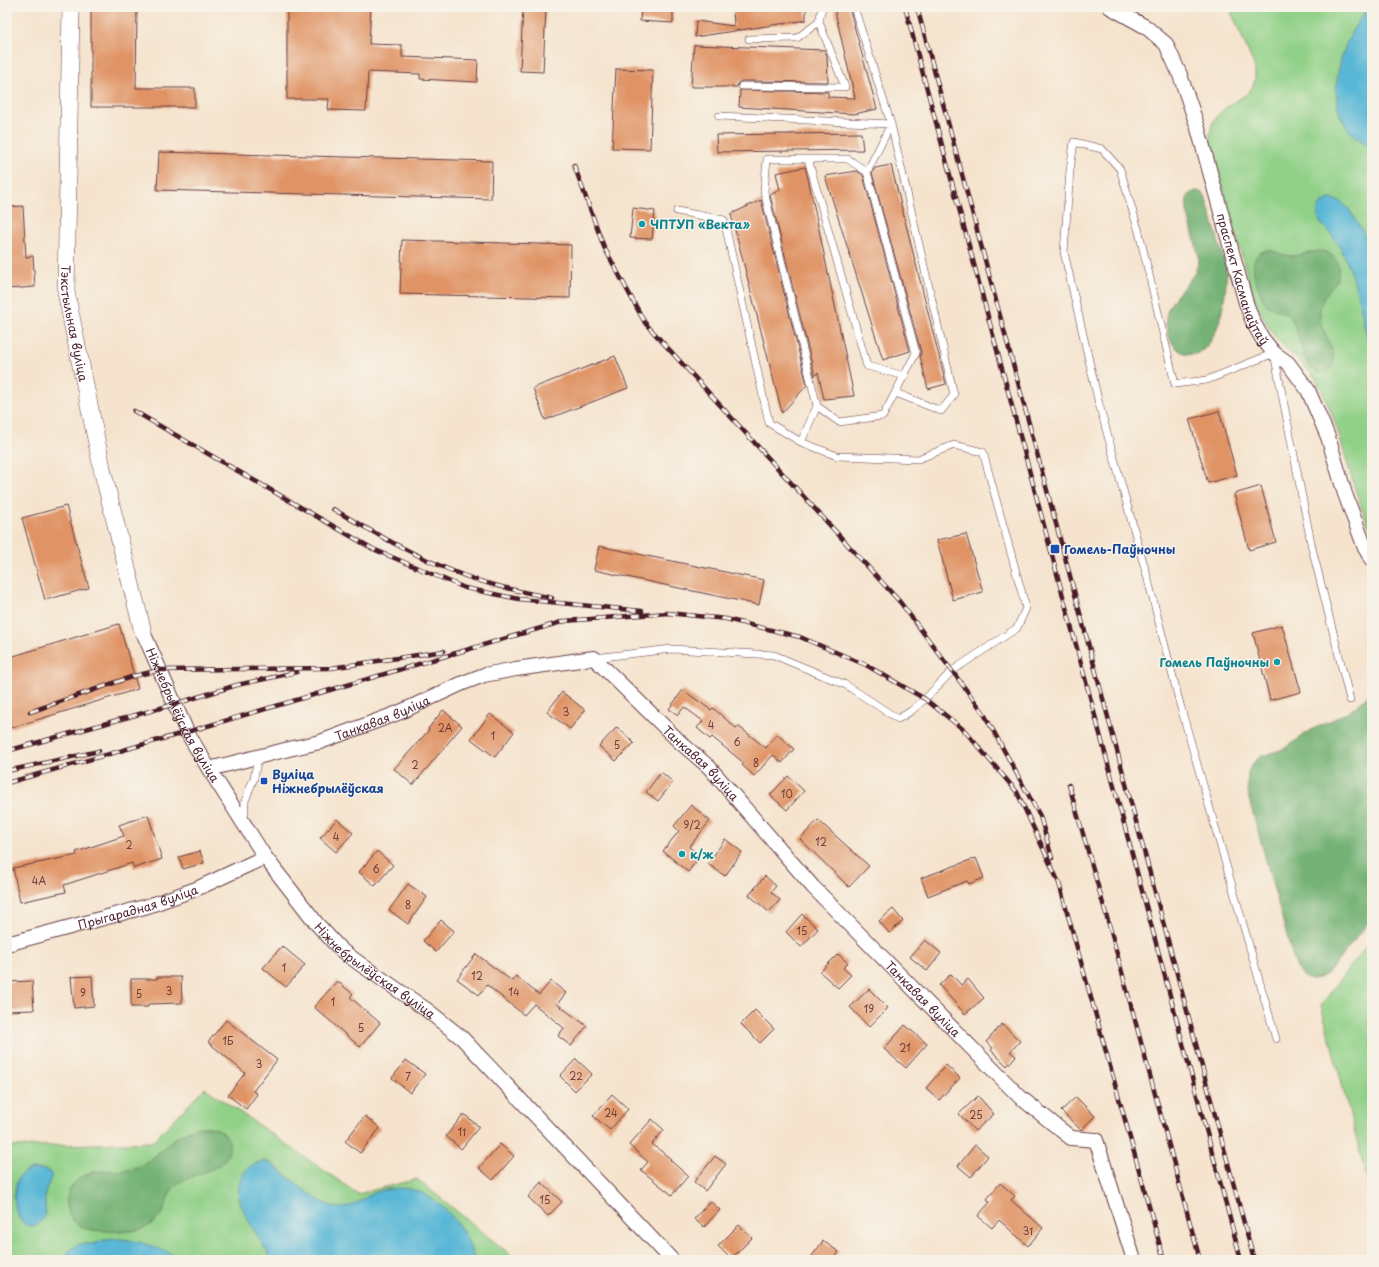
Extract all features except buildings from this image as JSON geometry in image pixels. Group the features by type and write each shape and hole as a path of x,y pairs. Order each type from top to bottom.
{"street":[{"name":"Тэкстыльная вуліца","path":"72,7 66,292 103,473 143,632"},
{"name":"праспект Касманаўтаў","path":"1110,7 1146,27 1166,44 1180,75 1197,125 1246,303 1253,322 1262,338 1274,353 1288,363 1308,390 1328,437 1345,494 1365,548 1372,560"},
{"name":"Ніжнебрылёўская вуліца","path":"143,632 187,732 209,769 265,857 317,924 341,950 427,1010 462,1038 672,1260"},
{"name":"Танкавая вуліца","path":"209,769 333,738 398,713 484,675 594,658 681,743 709,767 813,887 1020,1097 1071,1138 1096,1140 1134,1260"},
{"name":"Прыгарадная вуліца","path":"7,944 148,906 196,889 265,857"}],"lane":[{"path":"742,86 844,87 819,22 822,7"},
{"path":"854,7 890,124 954,395 941,411 896,393"},
{"path":"749,39 797,38 819,22"},
{"path":"719,116 890,124"},
{"path":"867,172 890,124"},
{"path":"1276,1039 1182,708 1099,404 1064,252 1070,170 1074,142 1102,149 1120,169 1139,232 1174,384 1207,380 1274,353 1312,548 1350,700"},
{"path":"801,442 817,406 764,191 767,159 848,159 867,172 916,353 883,416 839,422 817,406"},
{"path":"808,159 867,366 904,376"},
{"path":"594,658 672,649 774,655 846,685 898,719 911,711 925,699 952,671 1017,628 1026,608 983,452 954,445 918,459 837,456 801,442 769,423 724,220 677,211"},
{"path":"243,824 245,801 254,778 258,757"}],"green space":[{"path":"1229,7 1372,7 1372,533 1364,515 1335,423 1320,387 1309,370 1278,341 1264,320 1257,305 1251,289 1210,142 1210,133 1214,120 1223,110 1244,96 1251,89 1255,78 1254,65"},
{"path":"1197,191 1203,193 1206,199 1226,267 1226,289 1220,317 1210,342 1203,350 1194,354 1186,354 1173,345 1169,336 1166,321 1172,301 1192,277 1197,267 1199,257 1187,211 1187,204 1189,196 1193,192"},
{"path":"1269,250 1283,255 1292,256 1316,251 1324,251 1332,255 1337,262 1339,270 1337,278 1321,304 1320,312 1321,324 1334,359 1333,365 1328,372 1319,372 1308,364 1290,316 1270,307 1263,299 1255,277 1254,265 1257,255"},
{"path":"1372,691 1372,918 1329,972 1317,979 1312,980 1304,977 1294,961 1249,799 1247,782 1248,773 1254,762 1262,756 1285,748 1317,727 1342,715 1358,705"},
{"path":"1372,938 1372,1198 1321,1005"},
{"path":"205,1088 358,1194 417,1179 517,1260 7,1260 7,1147 152,1142"},
{"path":"199,1127 211,1127 220,1130 226,1136 230,1145 226,1158 213,1168 179,1183 173,1188 163,1211 158,1218 147,1227 138,1230 101,1231 81,1227 72,1219 67,1207 68,1195 73,1184 83,1176 95,1172 128,1170 139,1167 149,1161 177,1137 187,1131"}],"water":[{"path":"1370,7 1372,7 1372,149 1356,136 1343,121 1338,108 1337,93 1337,77 1346,45 1361,17"},
{"path":"1330,199 1340,201 1349,209 1372,247 1372,348 1368,341 1353,278 1344,255 1318,217 1320,205"},
{"path":"265,1161 273,1165 304,1190 322,1202 338,1208 344,1208 354,1204 380,1191 398,1188 410,1189 432,1198 442,1206 459,1226 466,1237 474,1260 272,1260 248,1220 238,1194 240,1181 246,1170 253,1165"},
{"path":"33,1169 48,1171 51,1174 51,1177 45,1196 46,1210 43,1219 32,1226 25,1224 20,1220 15,1206 15,1189 20,1176 26,1171"},
{"path":"116,1239 143,1243 186,1260 67,1260 68,1252 78,1244 93,1244 105,1240"}],"railway":[{"path":"905,7 1241,1260"},
{"path":"917,7 1254,1260"},
{"path":"574,165 604,247 645,323 900,602 983,712 1040,816 1052,858"},
{"path":"134,411 373,549 465,588 519,599 642,611"},
{"path":"333,509 408,551 467,577 552,598"},
{"path":"7,783 187,732 565,621 668,613 726,619 800,637 866,665 925,699 964,730 1017,792 1059,883 1164,1260"},
{"path":"30,712 134,676 160,670 331,668 444,651"},
{"path":"7,751 237,685 297,672"},
{"path":"7,771 99,751"},
{"path":"1069,785 1110,928 1200,1260"}],"place":[{"name":"ЧПТУП «Векта»","path":"642,224"},
{"name":"Гомель-Паўночны","path":"1055,549"},
{"name":"Гомель Паўночны","path":"1277,662"},
{"name":"Вуліца Ніжнебрылёўская","path":"264,781"},
{"name":"к/ж","path":"682,854"}]}
